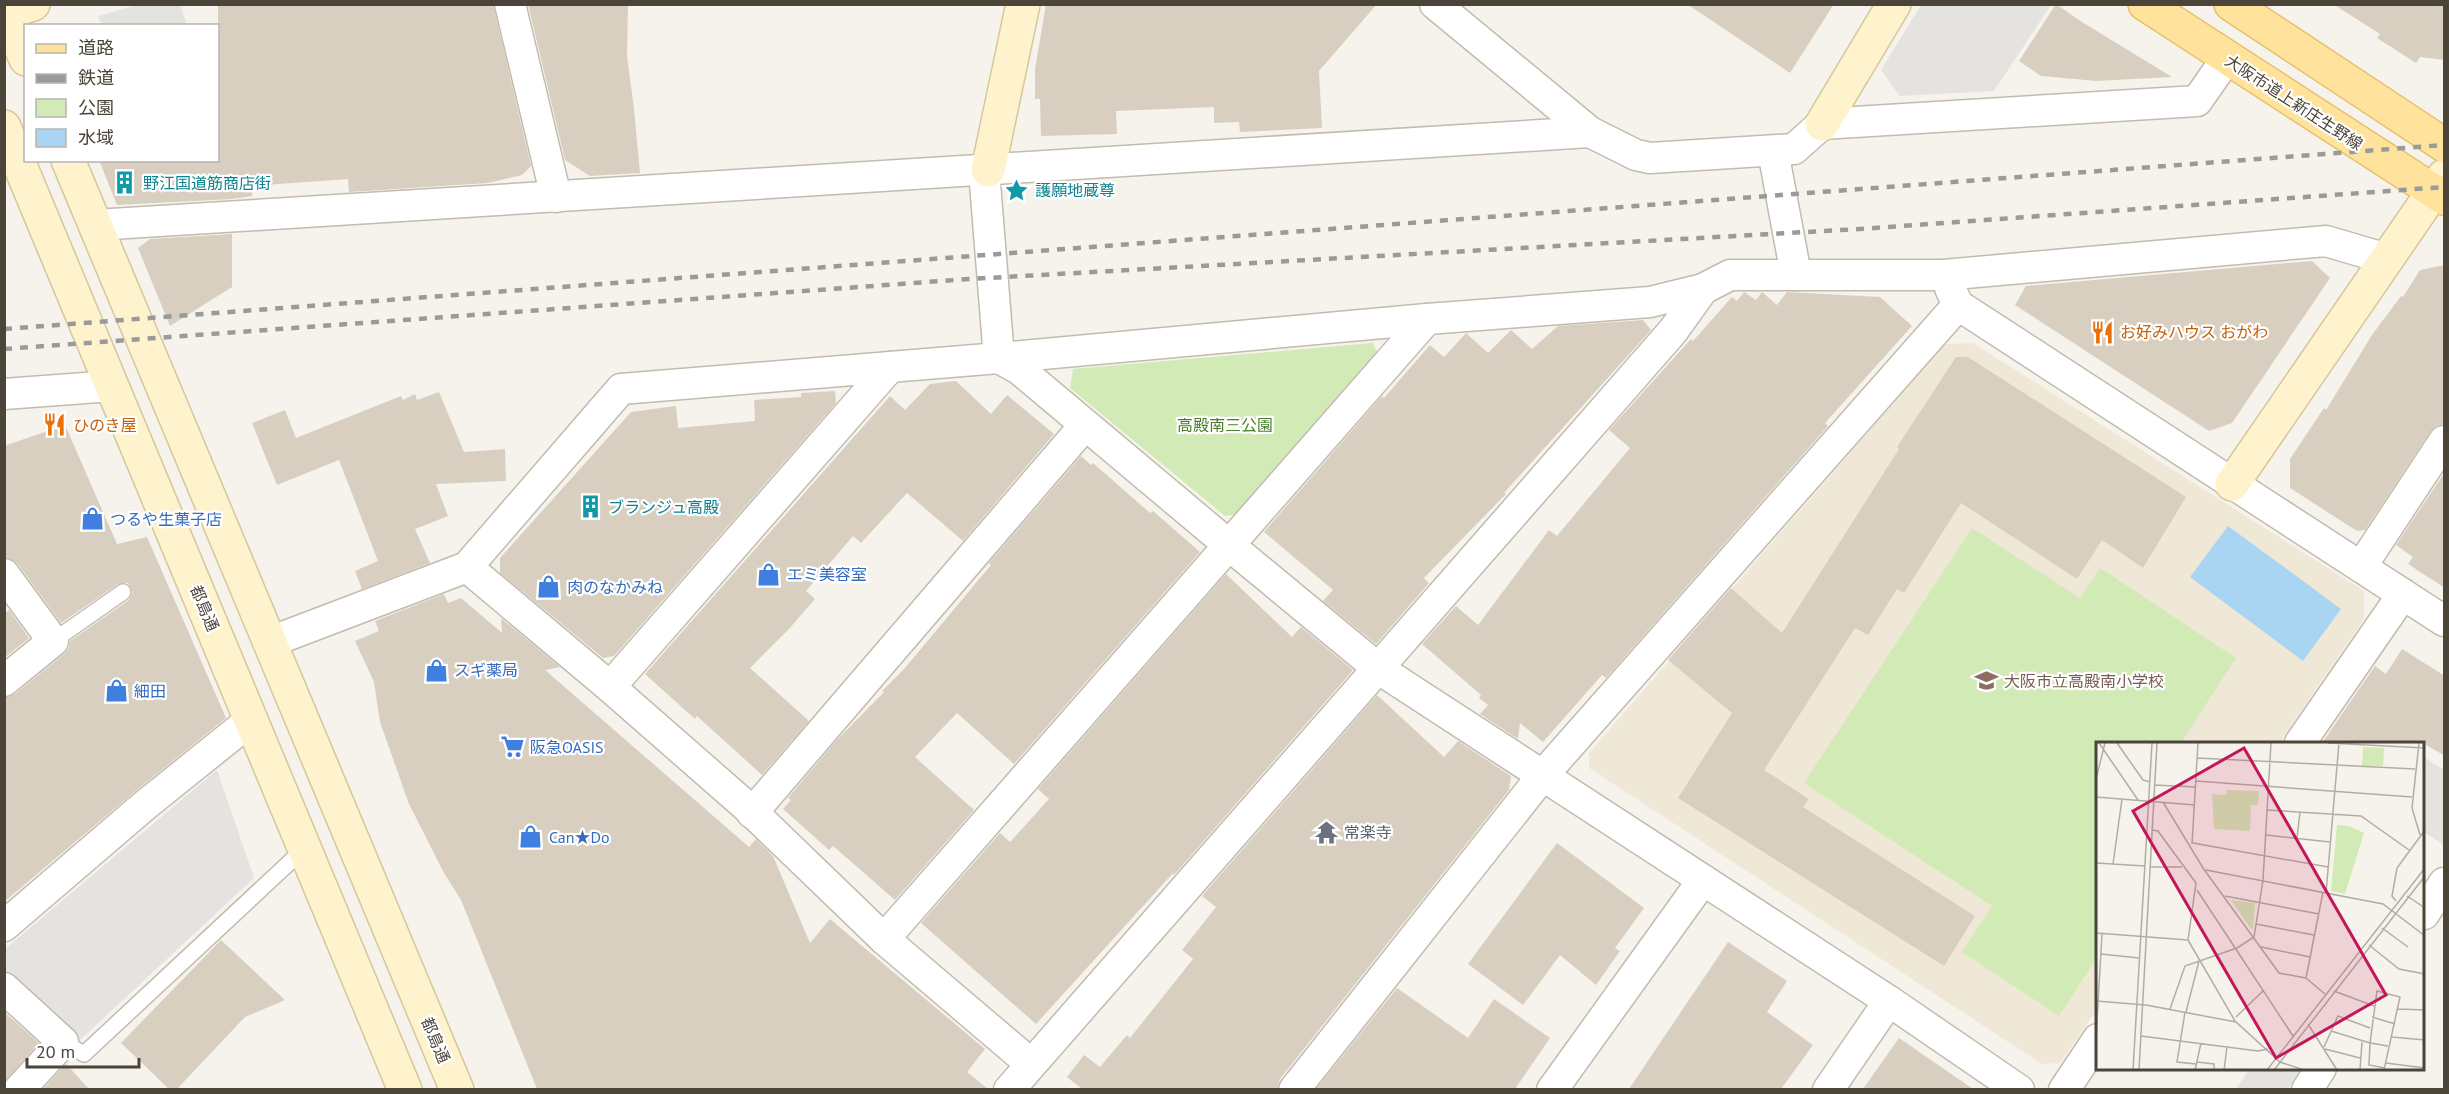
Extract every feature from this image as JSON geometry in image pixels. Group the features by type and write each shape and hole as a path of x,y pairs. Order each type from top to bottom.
{"main road":[{"name":"大阪市道上新庄生野線","path":"2145,4 2227,58 2441,189"},
{"path":"2231,4 2445,145"}],"street":[{"path":"510,4 556,197"},
{"path":"999,358 985,183 1023,4"},
{"path":"1435,4 1590,132 1636,155 1650,158 1794,149 1822,124 1894,4"},
{"path":"12,10 24,52"},
{"path":"1822,124 2197,101 2227,58"},
{"name":"都島通","path":"4,127 405,1089"},
{"path":"95,225 1590,132"},
{"path":"1773,151 1796,275"},
{"name":"都島通","path":"69,162 457,1089"},
{"path":"2232,484 2388,259 2441,189"},
{"path":"270,642 467,567 621,389 999,358 1427,319 1650,302 1703,289 1730,275 1943,275 2325,241 2388,259"},
{"path":"1943,275 1958,304 2445,621"},
{"path":"467,567 610,687 752,813 884,939 1019,1082 1673,331 1703,289"},
{"path":"1294,1089 1544,775 1958,304"},
{"path":"884,939 1427,319"},
{"path":"999,358 1019,369 1380,669 2019,1089"},
{"path":"610,687 890,367"},
{"path":"4,394 112,386"},
{"path":"752,813 1085,425"},
{"path":"2361,567 2445,441"},
{"path":"4,574 53,641 4,681"},
{"path":"2301,742 2403,594"},
{"path":"4,926 144,806 251,720"},
{"path":"1552,1089 1703,880"},
{"path":"2425,913 2445,883"},
{"path":"4,988 63,1042 19,1089"},
{"path":"1828,1089 1888,1001"},
{"path":"2064,1089 2096,1042"},
{"path":"2307,1089 2320,1070"}],"lane":[{"path":"53,641 123,592"},
{"path":"63,1042 84,1054 304,848"}],"shaded area":[{"path":"137,5 180,5 187,24 102,24 98,16"},
{"path":"1921,5 2051,5 1994,91 1900,96 1881,70"},
{"name":"大阪市立高殿南小学校","path":"1973,343 2364,591 2364,619 2280,742 2096,742 2096,1011 2060,1063 2042,1064 1589,768 1589,753 1945,344"},
{"path":"2425,758 2444,770 2444,845 2425,833"},
{"path":"217,770 254,878 80,1040 5,976 5,949"},
{"path":"2249,1070 2301,1070 2288,1089 2236,1089"}],"green space":[{"name":"高殿南三公園","path":"1373,343 1377,352 1242,514 1225,516 1070,388 1073,369"},
{"path":"1972,528 2080,598 2100,568 2236,658 2182,742 2096,742 2096,959 2059,1016 1962,952 1992,906 1804,783"}],"water":[{"path":"2228,526 2341,609 2303,661 2190,577"}],"building":[{"path":"218,4 493,4 531,166 522,175 488,183 349,192 348,179 252,186 252,196 232,199 117,205 100,162 219,162"},
{"path":"528,4 628,4 627,56 640,173 590,176 565,160"},
{"path":"1046,4 1377,4 1319,71 1322,128 1240,132 1239,122 1214,123 1214,107 1116,111 1117,134 1041,136 1040,99 1035,99 1035,69"},
{"path":"1687,4 1834,4 1790,73"},
{"path":"2056,4 2172,77 2096,81 2041,76 2019,61"},
{"path":"2333,4 2445,4 2445,60 2420,57 2416,63 2377,38 2380,34"},
{"path":"232,234 232,287 170,326 138,248 150,239"},
{"path":"2312,261 2330,278 2232,423 2209,431 2015,305 2026,286"},
{"path":"2445,265 2445,424 2436,426 2430,432 2365,530 2357,531 2290,488 2290,459 2324,408 2326,410 2372,335 2401,296 2403,297 2420,270"},
{"path":"1744,292 1756,300 1762,292 1777,305 1787,292 1880,297 1912,326 1825,423 1828,426 1606,678 1602,675 1543,742 1520,723 1518,739 1480,714 1488,705 1479,698 1481,695 1422,644 1456,606 1478,625 1549,530 1557,536 1630,448 1609,430 1732,297 1737,301"},
{"path":"1643,320 1651,330 1504,493 1506,494 1424,578 1429,583 1376,644 1323,601 1333,590 1264,532 1382,396 1384,398 1430,345 1444,357 1466,333 1488,353 1511,330 1532,349 1558,326"},
{"path":"1956,357 1968,357 2186,497 2143,568 2102,540 2077,579 1961,503 1904,593 1897,589 1868,635 1855,628 1764,770 1809,799 1803,807 1975,916 1944,966 1678,798 1732,713 1668,660 1731,588 1782,633 1899,449 1897,447"},
{"path":"956,381 991,414 1007,395 1054,434 963,541 907,493 861,543 853,536 806,591 815,599 750,668 809,721 762,775 697,716 695,719 645,674 890,396 905,410 930,384"},
{"path":"835,391 836,403 614,656 603,658 500,573 500,558 631,412 676,406 678,428 755,421 754,400 801,397 801,393"},
{"path":"439,392 464,452 505,449 506,481 436,484 448,516 415,529 430,563 362,589 355,571 378,561 339,460 277,485 252,423 285,410 296,438 401,396 403,400 415,394 417,400"},
{"path":"65,425 117,544 147,537 226,718 4,902 4,698 15,694 64,654 69,648 70,641 129,600 133,592 128,583 118,584 61,623 18,564 4,557 4,446"},
{"path":"1081,456 1091,465 1093,463 1150,513 1153,511 1200,552 1014,764 957,713 915,757 974,810 895,900 833,846 829,850 783,809 791,800 788,798 837,740 905,668 991,565 989,563"},
{"path":"2445,472 2445,588 2408,564 2413,557 2396,545"},
{"path":"1226,574 1292,637 1301,627 1353,670 1174,875 1173,873 1036,1024 921,923 1000,833 1010,842 1049,799 1038,789"},
{"path":"444,594 448,603 461,598 502,633 501,618 560,667 545,670 749,847 756,839 773,856 810,943 830,919 985,1049 967,1072 988,1089 537,1089 461,900 444,873 409,804 380,722 374,682 355,641 379,631 375,621"},
{"path":"9,610 29,638 4,658 4,614"},
{"path":"2402,649 2445,676 2445,756 2425,742 2418,740 2417,742 2323,742 2375,666 2386,674"},
{"path":"1377,695 1444,757 1458,741 1511,776 1509,790 1280,1079 1277,1089 1082,1089 1067,1077 1084,1055 1100,1067 1127,1035 1130,1038 1193,959 1182,950 1216,907 1202,896"},
{"path":"1557,843 1644,908 1615,948 1620,951 1596,985 1560,955 1523,1005 1468,964"},
{"path":"221,940 285,1000 245,1017 177,1089 169,1089 121,1043"},
{"path":"1728,942 1787,981 1767,1012 1813,1045 1781,1089 1629,1089"},
{"path":"1397,988 1468,1038 1494,999 1550,1038 1515,1089 1316,1089"},
{"path":"4,1012 39,1043 4,1082"},
{"path":"1899,1038 1973,1089 1863,1089"},
{"path":"66,1064 89,1089 43,1089"}],"railway":[{"path":"4,329 2444,145"},
{"path":"4,349 969,279 1860,229 2444,187"}],"place":[{"name":"野江国道筋商店街","path":"125,183"},
{"name":"護願地蔵尊","path":"1017,190"},
{"name":"お好みハウス おがわ","path":"2102,332"},
{"name":"ひのき屋","path":"55,425"},
{"name":"ブランジュ高殿","path":"590,507"},
{"name":"つるや生菓子店","path":"92,519"},
{"name":"エミ美容室","path":"769,574"},
{"name":"肉のなかみね","path":"549,587"},
{"name":"スギ薬局","path":"436,670"},
{"name":"大阪市立高殿南小学校","path":"1986,681"},
{"name":"細田","path":"116,691"},
{"name":"阪急OASIS","path":"512,747"},
{"name":"常楽寺","path":"1326,832"},
{"name":"Can★Do","path":"531,837"}]}
